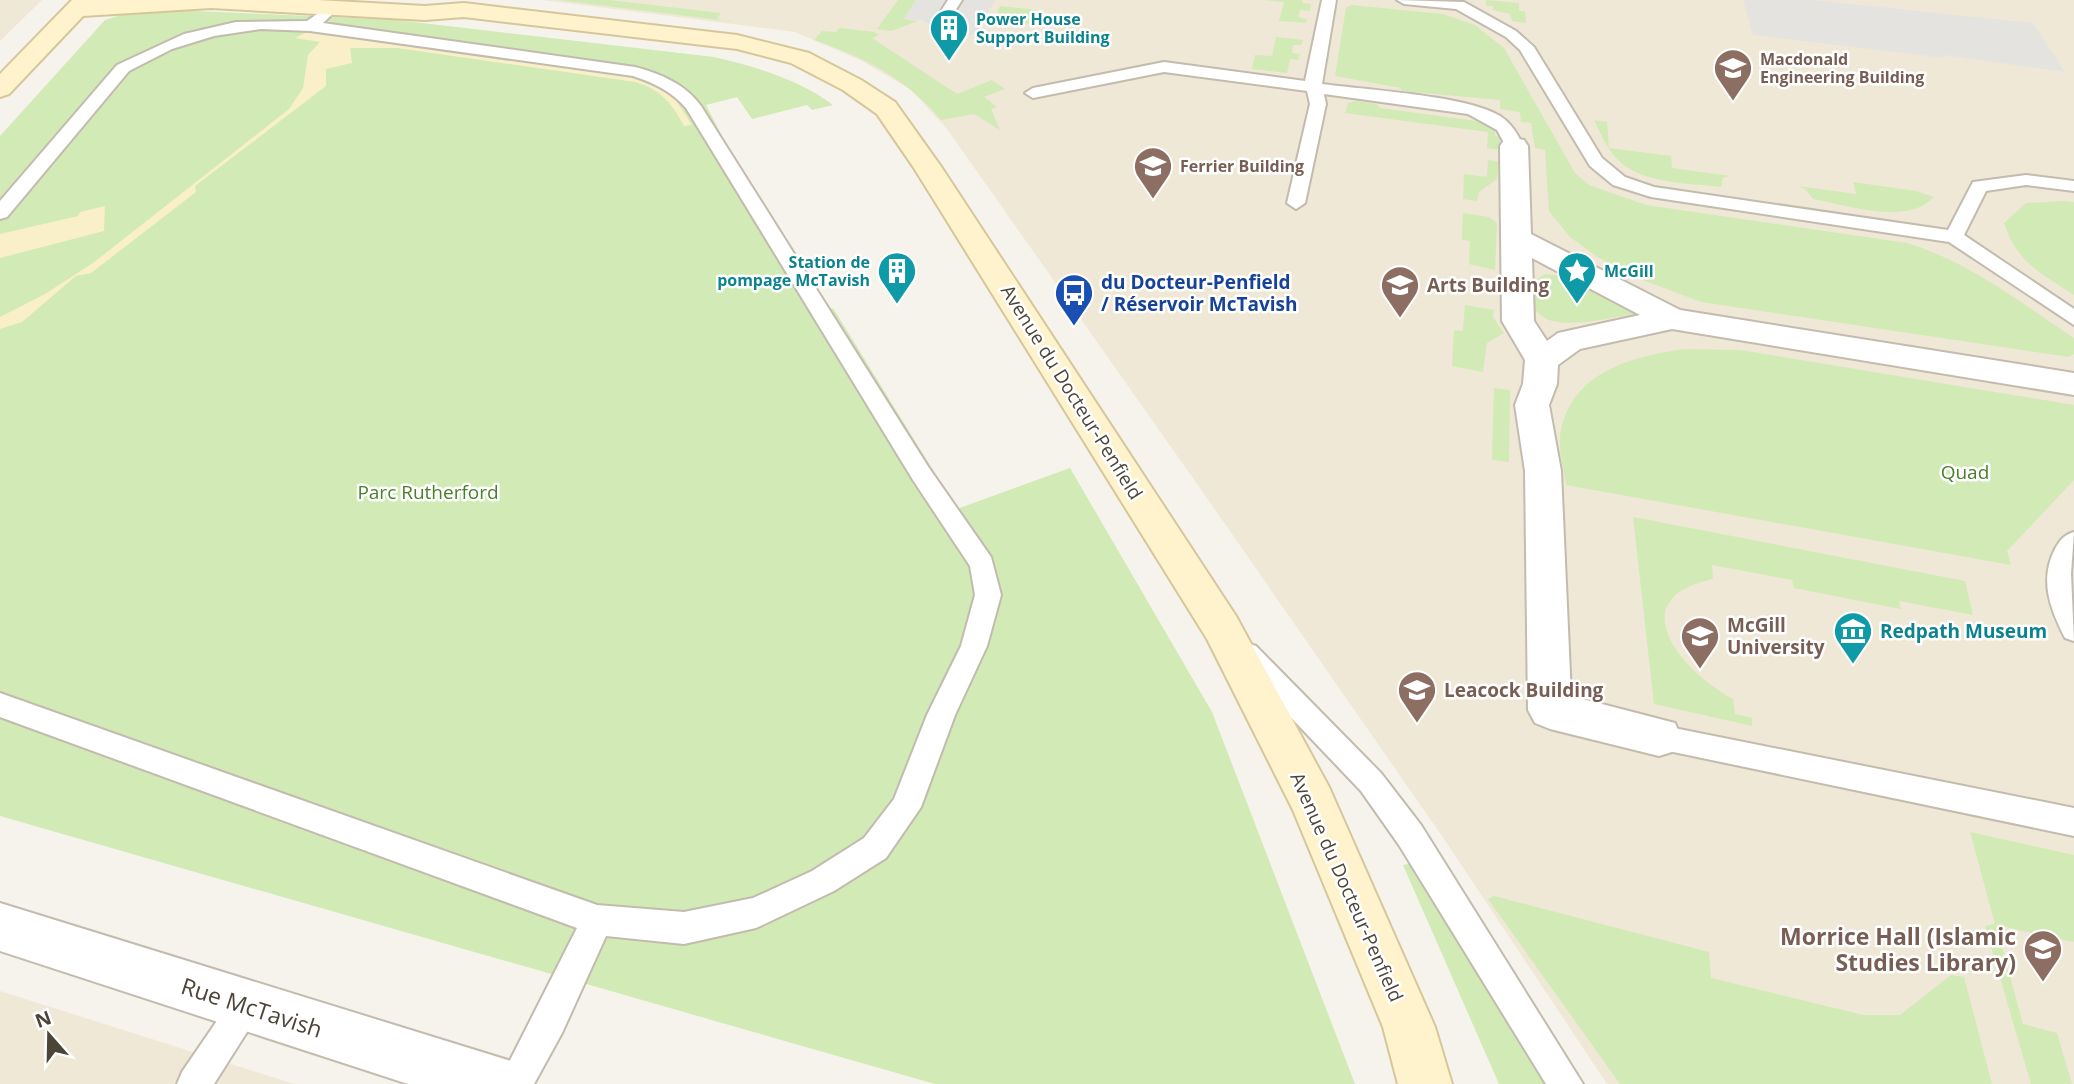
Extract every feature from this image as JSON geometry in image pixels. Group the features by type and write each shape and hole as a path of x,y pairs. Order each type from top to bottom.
{"main road":[{"name":"Avenue du Docteur-Penfield","path":"426,0 464,10 771,49 800,58 852,85 886,108 928,167 1222,628 1313,802 1409,1027 1425,1084"},
{"name":"Avenue du Docteur-Penfield","path":"81,4 211,1 425,13 464,10"},
{"path":"0,89 81,4"}],"street":[{"path":"1513,142 1518,239 1518,321 1542,360 1540,384 1532,405 1543,471 1550,710 1659,737"},
{"path":"1518,239 1671,319 2074,384"},
{"path":"1542,360 1570,341 1671,319"},
{"name":"Rue McTavish","path":"0,927 392,1053 505,1084"}],"lane":[{"path":"945,16 955,0"},
{"path":"1296,203 1318,104 1313,80 1329,0"},
{"path":"1404,0 1459,2 1526,47 1589,152 1619,181 1651,192 1954,237 2074,318"},
{"path":"310,26 333,7"},
{"path":"0,213 123,68 140,57 200,34 236,27 284,23 635,72 667,81 693,106 921,474 982,564 988,595 974,646 941,715 906,807 876,848 823,881 756,913 684,928 597,920 0,705"},
{"path":"1033,93 1164,67 1471,109 1495,119 1513,142"},
{"path":"1954,237 1979,186 2026,180 2074,186"},
{"path":"2074,541 2062,554 2058,583 2058,593 2074,630"},
{"path":"1222,628 1371,782 1410,835 1566,1084"},
{"path":"1659,737 2074,822"},
{"path":"515,1084 550,1021 597,920"},
{"path":"194,1084 248,1005"}],"shaded area":[{"path":"0,0 42,0 0,41"},
{"name":"McGill University","path":"542,0 2074,0 2074,1084 1607,1084 1444,839 1209,501 947,129 910,89 862,61 795,32"},
{"path":"916,0 995,0 976,35 940,31 922,20 904,19"},
{"path":"1743,0 1812,0 2033,23 2065,72 1944,55 1945,58 1753,35"},
{"path":"0,991 294,1084 0,1084"}],"green space":[{"path":"558,0 609,0 721,13 717,19 735,22"},
{"path":"898,0 916,0 904,19 918,21 891,31 877,29"},
{"path":"1263,0 1302,0 1302,3 1311,4 1310,11 1300,10 1298,17 1307,19 1306,23 1279,21 1284,2"},
{"path":"1486,0 1519,3 1519,11 1525,11 1526,23 1512,21 1510,14 1493,10 1493,6 1486,6"},
{"path":"1351,5 1443,14 1475,25 1504,48 1575,173 1589,185 1646,205 1907,243 1930,251 1973,272 2074,338 2074,354 2069,357 1701,302 1640,279 1599,258 1570,237 1549,211 1545,150 1535,148 1531,123 1521,122 1520,112 1500,109 1500,100 1401,91 1401,88 1335,76 1346,8"},
{"path":"1000,6 1037,10 1031,24 993,20"},
{"name":"Parc Rutherford","path":"197,11 396,20 714,57 776,75 806,88 833,105 812,110 807,105 752,119 737,97 706,105 722,136 713,138 821,312 833,308 957,509 1070,468 1212,712 1355,1084 935,1084 0,816 0,136 105,20 130,12"},
{"path":"839,28 874,32 879,35 872,38 957,94 992,80 1005,89 984,97 997,107 991,109 1000,130 974,114 941,120 928,105 884,71 814,40 822,31 836,32"},
{"path":"1276,37 1303,40 1301,45 1293,45 1292,53 1300,54 1298,60 1290,59 1287,73 1252,69 1255,55 1272,56"},
{"path":"1356,101 1377,104 1380,108 1484,122 1485,126 1495,127 1495,136 1500,137 1500,150 1487,148 1488,132 1345,113 1348,103"},
{"path":"1594,120 1607,122 1609,148 1671,156 1672,168 1730,176 1723,178 1721,187 1665,181 1638,173 1626,167 1612,154"},
{"path":"1488,160 1499,162 1497,179 1479,192 1477,201 1463,199 1464,174 1487,177"},
{"path":"1853,182 1916,191 1934,197 1922,206 1908,210 1876,211 1813,199 1805,189 1798,186 1856,194"},
{"path":"2074,202 2074,295 2023,258 2009,237 2004,223 2026,203"},
{"path":"1463,213 1489,217 1497,223 1495,270 1469,264 1470,241 1462,240"},
{"path":"1545,274 1563,276 1634,307 1635,314 1567,323 1543,317 1535,309 1533,282"},
{"path":"1465,305 1494,310 1493,317 1504,333 1487,343 1483,372 1452,366 1454,330 1463,331"},
{"name":"Quad","path":"1684,349 1740,350 2074,405 2074,480 2007,551 2011,565 1566,485 1560,436 1568,410 1578,394 1608,370 1644,357"},
{"path":"1494,388 1510,390 1509,462 1492,460"},
{"path":"1633,517 1965,581 1973,615 1899,601 1901,609 1794,588 1792,580 1712,565 1713,579 1685,589 1669,602 1665,618 1669,636 1679,654 1695,671 1733,699 1735,714 1752,718 1752,726 1654,704"},
{"path":"1970,832 2074,855 2074,942 1996,925 2023,1024 2057,1033 2072,1084 2031,1084 1985,926 1995,924"},
{"path":"1409,864 1553,1084 1499,1084 1403,865"},
{"path":"1494,896 1709,952 1711,978 1863,1015 1900,1015 1951,975 1964,977 1992,1084 1620,1084 1488,899"}],"sand":[{"path":"307,32 640,78 671,93 692,125 684,126 659,93 635,82 397,48 350,48 352,63 326,69 326,86 195,186 196,192 91,273 76,276 22,322 0,329 0,317 45,294 93,263 289,109 303,88 308,55 320,42 295,38"},
{"path":"105,206 104,231 0,258 0,234 78,216 80,212"}],"place":[{"name":"Power House Support Building","path":"949,62"},
{"name":"Macdonald Engineering Building","path":"1733,102"},
{"name":"Ferrier Building","path":"1153,200"},
{"name":"Station de pompage McTavish","path":"897,305"},
{"name":"McGill","path":"1577,305"},
{"name":"Arts Building","path":"1400,319"},
{"name":"du Docteur-Penfield / Réservoir McTavish","path":"1074,327"},
{"name":"Redpath Museum","path":"1853,665"},
{"name":"McGill University","path":"1700,670"},
{"name":"Leacock Building","path":"1417,724"},
{"name":"Morrice Hall (Islamic Studies Library)","path":"2043,983"}]}
